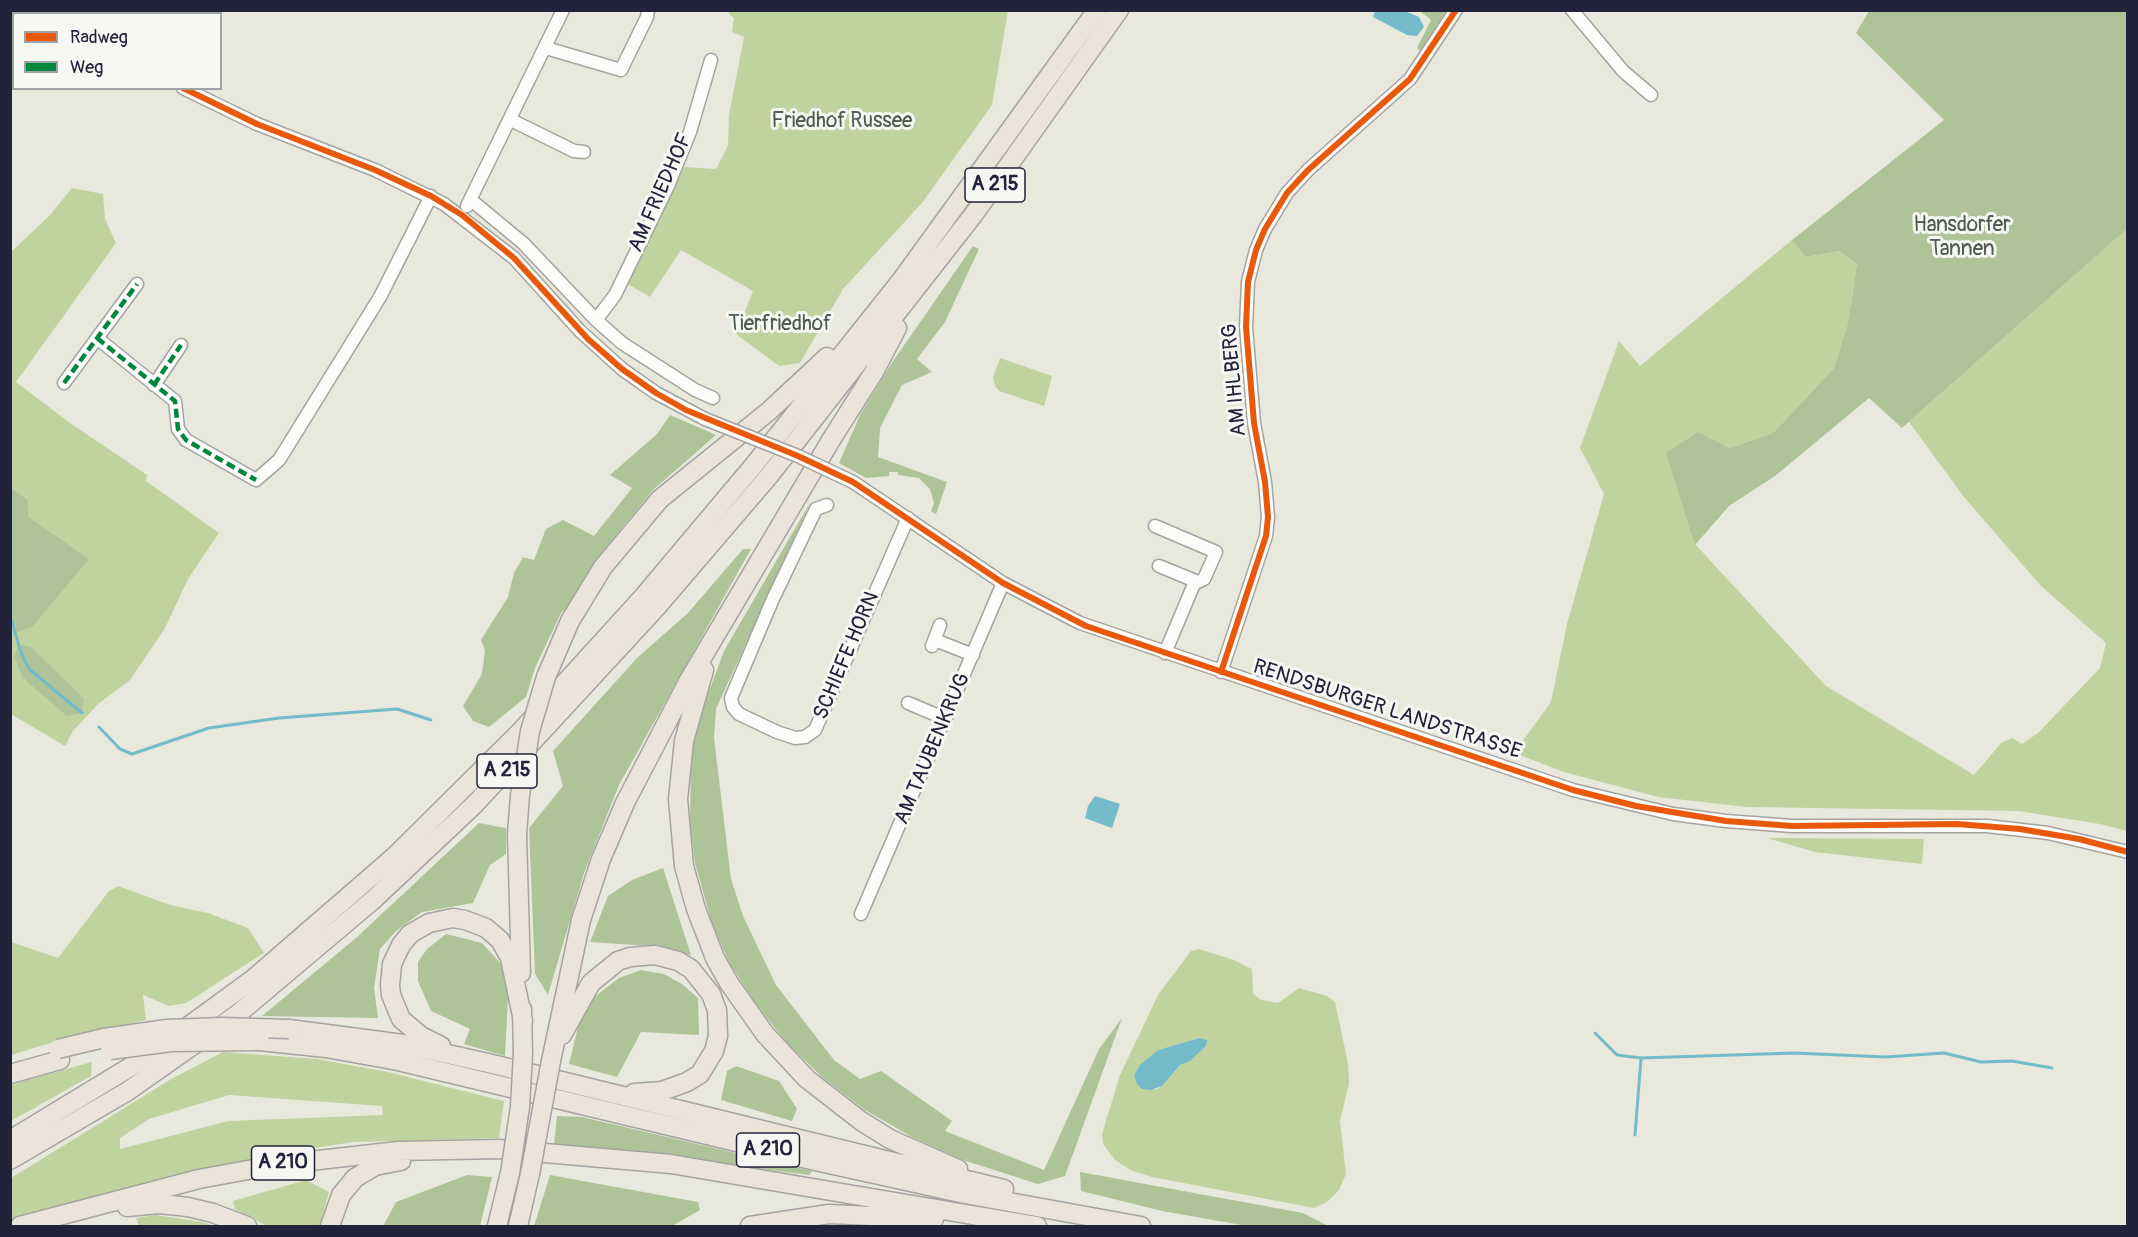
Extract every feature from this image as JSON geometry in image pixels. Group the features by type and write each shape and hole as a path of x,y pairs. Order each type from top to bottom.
{"highway":[{"name":"A 215","path":"10,1160 128,1091 239,1013 373,900 476,804 577,697 705,552 910,283 1097,10"},
{"name":"A 215","path":"10,1140 121,1074 235,993 317,926 429,824 520,732 643,597 910,283 981,205 1119,10"},
{"path":"497,1225 510,1173 520,1107 523,1054 517,834 520,795 530,731 546,677 570,621 603,567 660,499 805,380 910,283"},
{"path":"518,1227 574,944 601,859 655,743 831,440 874,372 910,283"},
{"path":"718,633 688,718 678,799 680,839 690,889 704,932 729,983 785,1058 830,1099 861,1121 917,1152 1033,1196"},
{"path":"488,1063 421,1036 401,1019 395,1007 390,985 392,964 401,945 415,931 440,919 465,920 486,928 500,940 510,958 523,1021"},
{"path":"551,1061 583,995 608,967 630,957 643,955 678,961 702,981 717,1010 718,1036 708,1064 700,1074 676,1088 647,1093 607,1092"},
{"path":"10,1064 59,1055 104,1038 167,1029 222,1027 289,1029 403,1044 1033,1196 1151,1227"},
{"name":"A 210","path":"10,1074 59,1055 171,1042 260,1041 326,1048 398,1061 820,1162 965,1194 1142,1227"},
{"path":"330,1227 341,1195 364,1171 391,1161 499,1149"},
{"name":"A 210","path":"20,1227 199,1179 296,1161 398,1151 499,1149 671,1164 1037,1227"},
{"path":"71,1212 148,1204 175,1205 213,1213 247,1227"},
{"path":"750,1227 802,1217 863,1214 1014,1227"}],"street":[{"path":"462,215 511,120 563,10"},
{"path":"546,48 621,70 647,17 648,10"},
{"name":"AM IHLBERG","path":"1217,671 1266,536 1268,517 1265,482 1254,423 1246,327 1248,282 1256,250 1287,193 1308,170 1410,79 1456,10"},
{"path":"1572,10 1623,71 1651,95"},
{"name":"AM FRIEDHOF","path":"596,320 615,295 668,186 690,132 711,60"},
{"name":"RENDSBURGER LANDSTRASSE","path":"187,90 257,124 375,170 431,196 462,215 514,258 580,331 622,369 656,393 705,419 798,456 853,482 1003,583 1080,623 1573,789 1673,814 1792,826 1957,824 1998,827 2048,833 2127,852"},
{"path":"511,120 574,151 584,152"},
{"path":"97,338 175,401 178,429 186,440 256,480 279,460 380,297 431,196"},
{"path":"471,200 523,243 596,320 622,343 696,390 713,398"},
{"path":"64,383 136,284"},
{"path":"154,385 181,345"},
{"name":"SCHIEFE HORN","path":"827,505 816,509 772,602 731,698 733,707 739,714 795,738 805,737 815,730 908,519"},
{"path":"1155,526 1216,552 1204,579 1194,584 1166,653"},
{"path":"1159,566 1198,582"},
{"name":"AM TAUBENKRUG","path":"861,914 1003,583"},
{"path":"940,626 934,643 973,655"},
{"path":"907,704 946,719"}],"green space":[{"name":"Friedhof Russee","path":"730,11 1008,11 992,105 922,203 843,289 800,363 779,366 736,334 753,291 681,250 650,297 626,283 684,167 716,169 728,145 729,115 744,37 732,32 734,18 729,14"},
{"path":"1420,11 1446,11 1421,52 1417,48 1431,20"},
{"name":"Hansdorfer Tannen","path":"1869,11 2127,11 2127,229 1902,428 1869,398 1775,476 1729,506 1695,545 1666,453 1698,432 1730,448 1773,433 1834,368 1848,323 1857,264 1839,251 1805,257 1792,240 1944,120 1856,33"},
{"path":"72,188 103,194 105,219 116,243 16,382 70,423 147,475 146,481 219,533 188,579 165,628 130,680 98,704 73,731 65,746 11,714 10,615 15,632 28,500 10,487 11,252 50,215"},
{"path":"2127,229 2127,831 2100,824 2019,811 1747,807 1658,797 1564,772 1514,753 1551,702 1567,624 1604,494 1580,448 1619,341 1640,366 1792,240 1805,257 1839,251 1857,264 1848,323 1834,368 1773,433 1730,448 1698,432 1695,544 1826,686 1974,775 2001,743 2012,738 2022,744 2038,733 2100,668 2106,643 2041,586 1964,497 1909,422"},
{"path":"973,246 979,249 945,322 917,359 932,372 902,385 880,428 878,457 947,482 936,514 931,511 934,503 930,489 919,478 889,472 889,476 866,478 839,463 860,415 891,364"},
{"path":"1000,358 1052,376 1044,406 999,391 993,377"},
{"path":"670,415 716,435 654,489 602,552 569,605 561,613 535,668 526,697 489,727 473,721 463,706 482,674 485,650 481,640 508,597 514,573 523,557 534,560 546,529 563,520 594,536 632,488 610,475 657,434"},
{"path":"10,487 28,500 28,517 89,559 32,627 15,633 10,615"},
{"path":"811,501 716,709 714,738 731,879 743,916 776,985 834,1060 860,1079 881,1071 952,1121 945,1131 1044,1170 1099,1049 1122,1018 1065,1176 1038,1184 963,1160 912,1137 865,1110 823,1078 786,1042 756,1004 730,964 712,924 695,863 690,822 691,754 699,718 724,651"},
{"path":"743,549 751,549 619,785 584,873 548,995 535,974 529,828 563,786 553,751 637,658 688,613"},
{"path":"19,644 31,647 84,699 82,713 67,716 23,678 14,657"},
{"path":"479,823 506,828 506,854 490,865 473,903 422,912 396,931 380,949 374,988 378,1018 262,1016 356,938"},
{"path":"1767,838 1924,839 1922,864 1815,852"},
{"path":"663,868 691,955 649,946 590,942 608,896 632,880"},
{"path":"118,886 170,905 208,913 248,928 264,953 186,1003 169,1006 143,995 146,1020 71,1037 11,1055 11,942 58,958 109,891"},
{"path":"446,934 482,943 501,964 508,998 505,1056 464,1044 470,1029 431,1011 418,981 418,962 427,949"},
{"path":"1199,949 1234,960 1252,969 1253,994 1261,1000 1278,1003 1299,988 1327,996 1335,1002 1348,1063 1349,1083 1340,1121 1346,1174 1339,1190 1327,1202 1314,1208 1152,1177 1130,1170 1115,1160 1103,1144 1102,1134 1120,1075 1158,995 1191,951","holes":["1199,1038 1198,1054 1180,1065 1162,1086 1155,1090 1136,1073 1158,1050"]},
{"path":"641,970 664,974 682,984 698,998 699,1035 641,1032 617,1077 569,1064 578,1027 593,998 619,978"},
{"path":"223,1052 317,1059 388,1072 504,1101 499,1138 353,1142 271,1155 11,1220 11,1178 173,1078","holes":["229,1095 382,1106 383,1115 229,1121 120,1149 120,1138 149,1119"]},
{"path":"92,1062 91,1076 11,1121 11,1084"},
{"path":"736,1066 779,1081 797,1109 792,1121 721,1100 727,1071"},
{"path":"557,1116 582,1117 812,1171 810,1175 554,1144"},
{"path":"1080,1172 1303,1213 1328,1226 1247,1226 1162,1211 1081,1191"},
{"path":"467,1175 492,1177 480,1226 383,1226 396,1202"},
{"path":"550,1175 698,1202 700,1210 672,1226 534,1226"},
{"path":"306,1180 329,1192 320,1226 267,1226 235,1209 233,1201"},
{"path":"156,1215 214,1226 139,1226 136,1218"}],"water":[{"path":"1375,11 1407,12 1419,17 1424,27 1417,36 1407,35 1373,17"},
{"path":"1095,796 1120,804 1112,828 1085,818 1088,806"},
{"path":"1199,1038 1207,1040 1206,1046 1190,1061 1180,1065 1162,1086 1151,1090 1142,1089 1137,1084 1134,1075 1140,1065 1158,1050"}],"waterway":[{"path":"10,615 21,653 29,669 82,713"},
{"path":"99,727 120,749 132,754 209,728 279,718 397,709 431,720"},
{"path":"1595,1033 1617,1055 1641,1058 1794,1053 1886,1057 1944,1053 1981,1062 2012,1061 2052,1068"},
{"path":"1635,1135 1641,1059"}],"marked path":[{"path":"64,383 137,284"},
{"path":"97,338 175,401 178,429 186,440 256,480"},
{"path":"154,385 181,345"}],"cycle path":[{"path":"1221,672 1266,536 1268,517 1265,482 1254,423 1246,327 1248,282 1256,250 1265,229 1287,193 1308,170 1410,79 1456,10"},
{"path":"187,90 257,124 375,170 431,196 462,215 514,258 588,339 622,369 656,393 686,410 798,456 853,482 1003,583 1086,626 1573,790 1636,806 1726,821 1792,826 1957,824 2020,829 2079,839 2128,852"}],"park label":[{"name":"Tierfriedhof","path":"780,325"}]}
